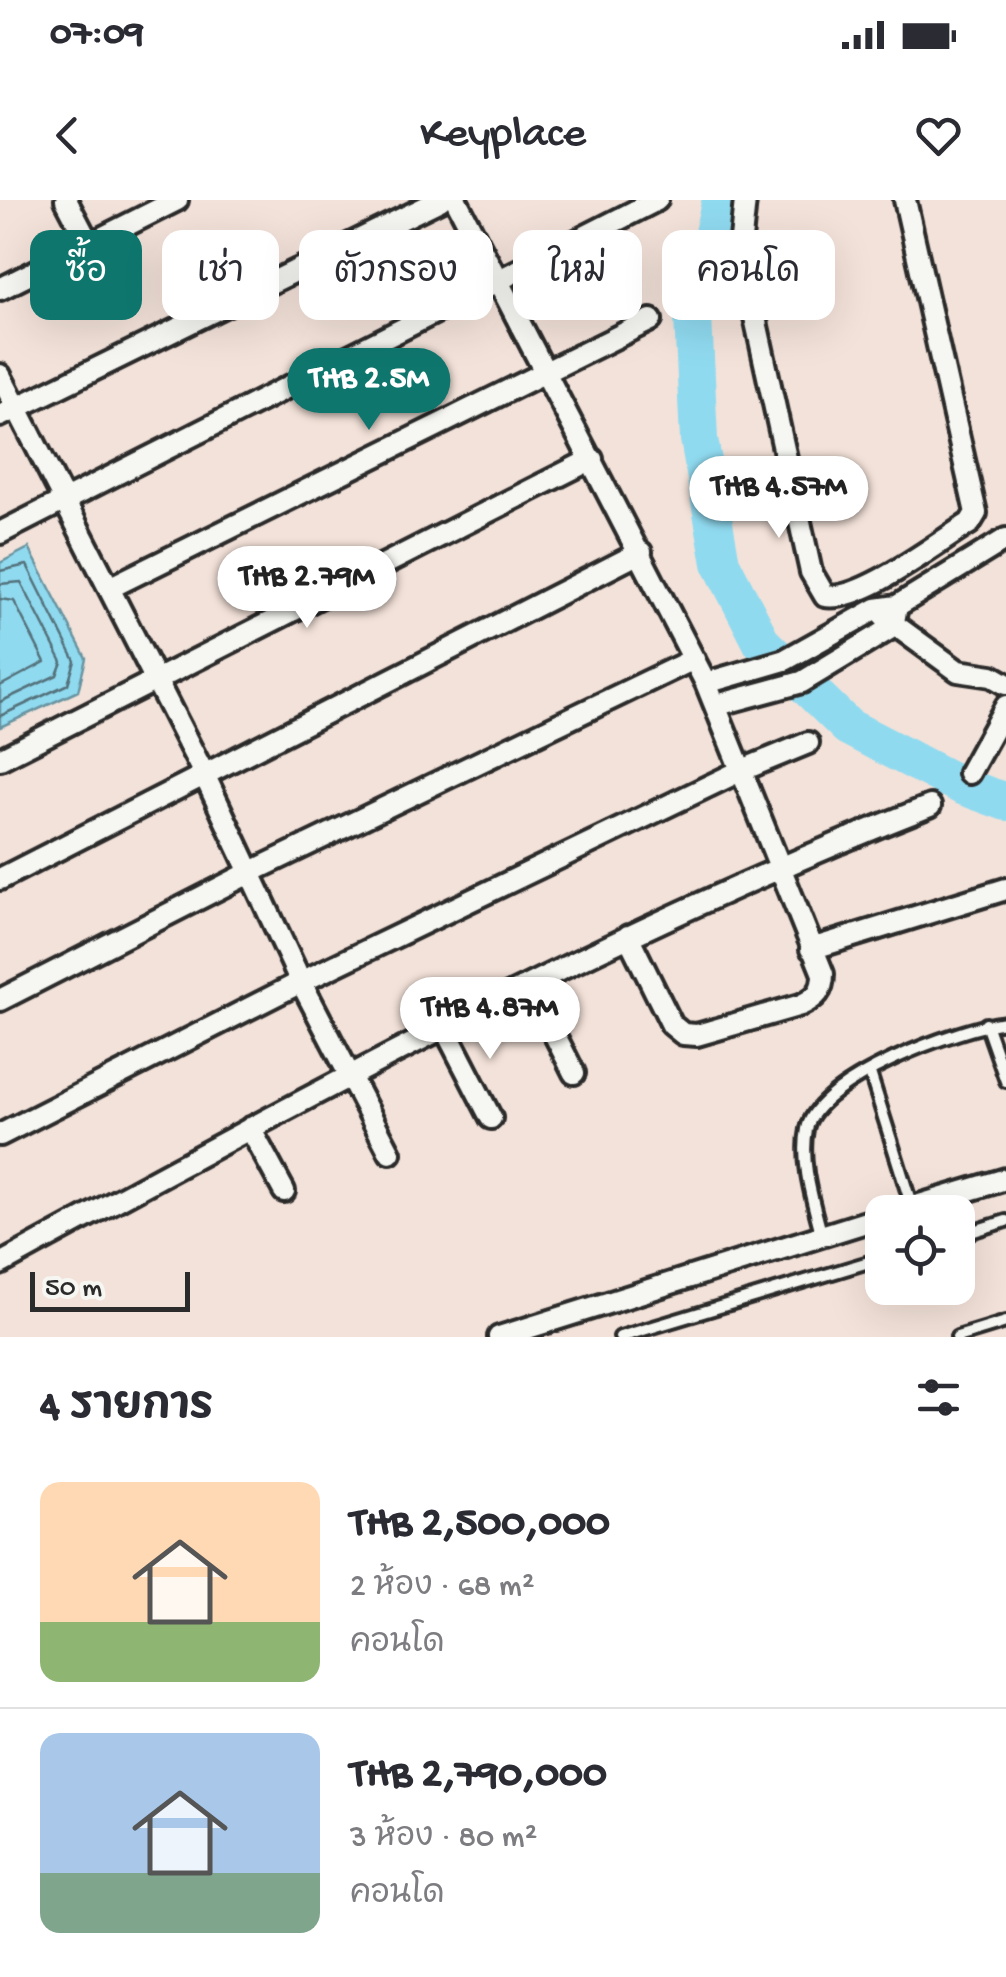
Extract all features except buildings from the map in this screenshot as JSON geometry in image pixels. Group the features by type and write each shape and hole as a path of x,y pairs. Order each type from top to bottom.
{"street":[{"path":"66,200 82,230"},
{"path":"117,230 177,200"},
{"path":"8,412 440,200"},
{"path":"456,200 717,705 777,866 823,974 814,999 697,1035 683,1034 672,1025 628,936"},
{"path":"0,532 657,200"},
{"path":"745,200 740,249 812,572 824,596 835,598 866,586 970,523 976,513 905,200"},
{"path":"0,288 30,273"},
{"path":"109,588 651,320"},
{"path":"0,375 8,412 64,500 204,774 301,982 390,1152"},
{"path":"0,759 592,459"},
{"path":"717,705 802,682 889,614 1006,539"},
{"path":"0,879 641,552"},
{"path":"706,683 785,660 889,614"},
{"path":"889,614 958,671 992,676 1006,684"},
{"path":"0,1000 251,872 694,659"},
{"path":"969,773 1006,706"},
{"path":"0,1135 301,982 740,772 808,744"},
{"path":"0,1264 250,1128 628,936 777,866 930,806"},
{"path":"811,949 1006,889"},
{"path":"530,986 574,1073"},
{"path":"445,1029 491,1118"},
{"path":"250,1128 284,1191"},
{"path":"953,1195 1006,1179"},
{"path":"499,1337 865,1223"}],"lane":[{"path":"822,1237 806,1162 807,1127 818,1108 928,1041 1006,1022"},
{"path":"986,1024 1006,1081"},
{"path":"870,1073 900,1195"},
{"path":"975,1231 1006,1222"},
{"path":"620,1337 865,1263"},
{"path":"956,1337 1006,1322"}],"water":[{"path":"29,548 86,658 78,691 0,727 0,563"}],"waterway":[{"path":"721,200 693,317 699,439 721,563 762,643 848,727 962,786 1006,802"}]}
